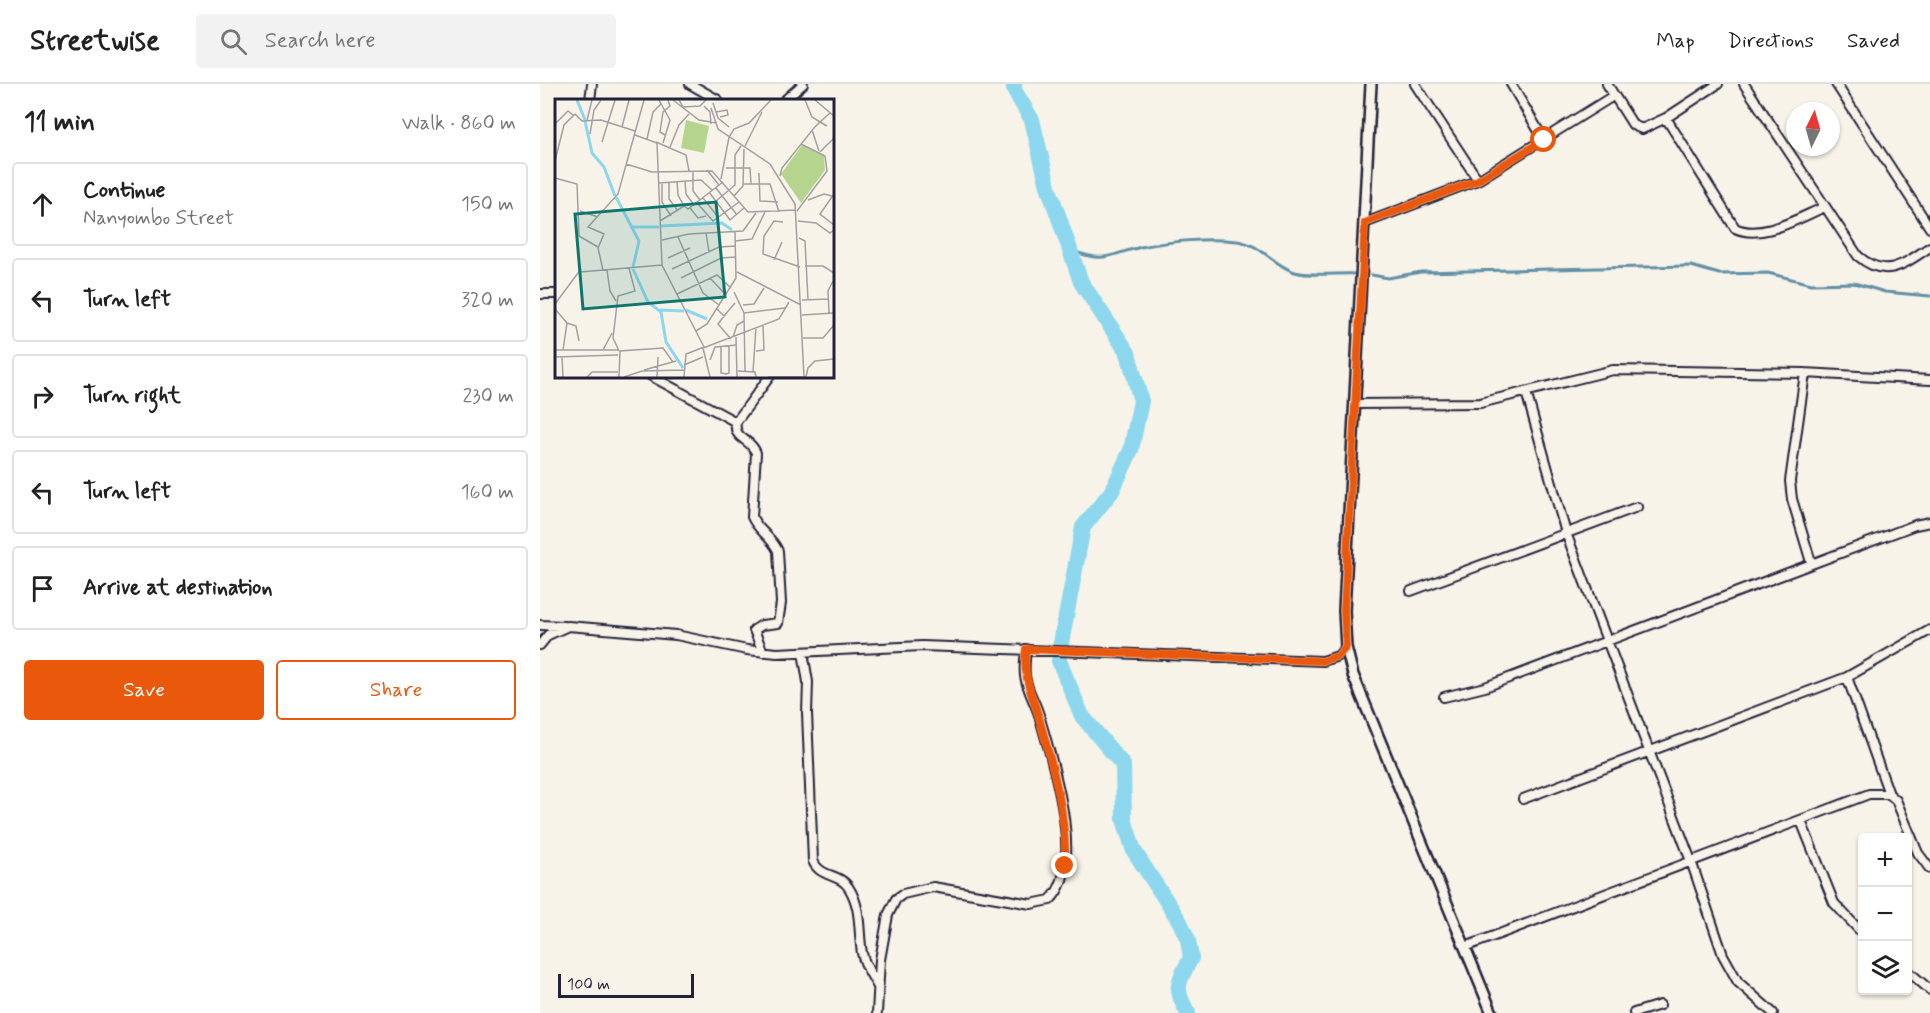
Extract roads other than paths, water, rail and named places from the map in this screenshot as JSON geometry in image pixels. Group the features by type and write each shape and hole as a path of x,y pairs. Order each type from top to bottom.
{"street":[{"path":"590,99 592,84"},
{"path":"690,84 716,99"},
{"path":"786,99 803,84"},
{"path":"1371,84 1344,611 1346,647 1365,708 1492,1013"},
{"path":"1415,84 1478,180"},
{"path":"1511,84 1544,140"},
{"path":"1607,84 1613,96 1637,128 1648,128 1666,118 1705,87 1718,84"},
{"path":"1743,84 1858,256 1878,268 1902,265 1930,247"},
{"path":"1836,84 1930,228"},
{"path":"1365,223 1478,180 1613,96"},
{"path":"1666,118 1736,228 1750,232 1766,230 1825,207"},
{"path":"1355,404 1470,404 1612,370 1805,373 1930,380"},
{"path":"1805,373 1790,481 1792,500 1811,562"},
{"path":"655,378 736,422"},
{"path":"763,652 754,630 762,625 778,623 781,603 777,551 775,544 756,526 752,517 756,453 754,447 736,434 736,422 769,378"},
{"path":"1526,392 1566,533 1691,861 1723,955 1738,982 1773,1013"},
{"path":"1411,591 1637,507"},
{"path":"1444,697 1485,687 1608,642 1811,562 1915,525 1930,522"},
{"path":"540,625 668,634 763,652 922,646 1323,661 1338,656 1346,647"},
{"path":"540,645 548,635 568,626"},
{"path":"1523,799 1847,677 1930,630"},
{"path":"878,1013 878,987 888,915 896,899 903,894 933,887 1031,904 1050,900 1062,882 1065,866 1064,819 1041,722 1026,683 1026,649"},
{"path":"802,652 808,682 807,713 813,861 820,871 836,876 848,886 859,916 862,956 878,987"},
{"path":"1847,677 1889,794 1901,808 1918,853 1930,869"},
{"path":"1465,947 1869,794 1889,794"},
{"path":"1801,821 1834,903 1858,928"},
{"path":"1912,974 1930,990"},
{"path":"1634,1013 1660,1005"}],"waterway":[{"path":"1014,84 1014,90 1032,120 1048,186 1081,282 1128,353 1141,401 1131,450 1112,491 1083,527 1061,643"},
{"path":"1070,250 1092,257 1107,257 1164,243 1201,240 1237,241 1253,246 1285,268 1298,273 1356,274"},
{"path":"1372,275 1388,278 1421,272 1691,266 1719,274 1768,273 1811,284 1854,283 1885,292 1930,296"},
{"path":"1059,661 1082,716 1123,765 1124,819 1134,851 1180,922 1188,940 1191,958 1179,985 1180,997 1188,1013"}]}
